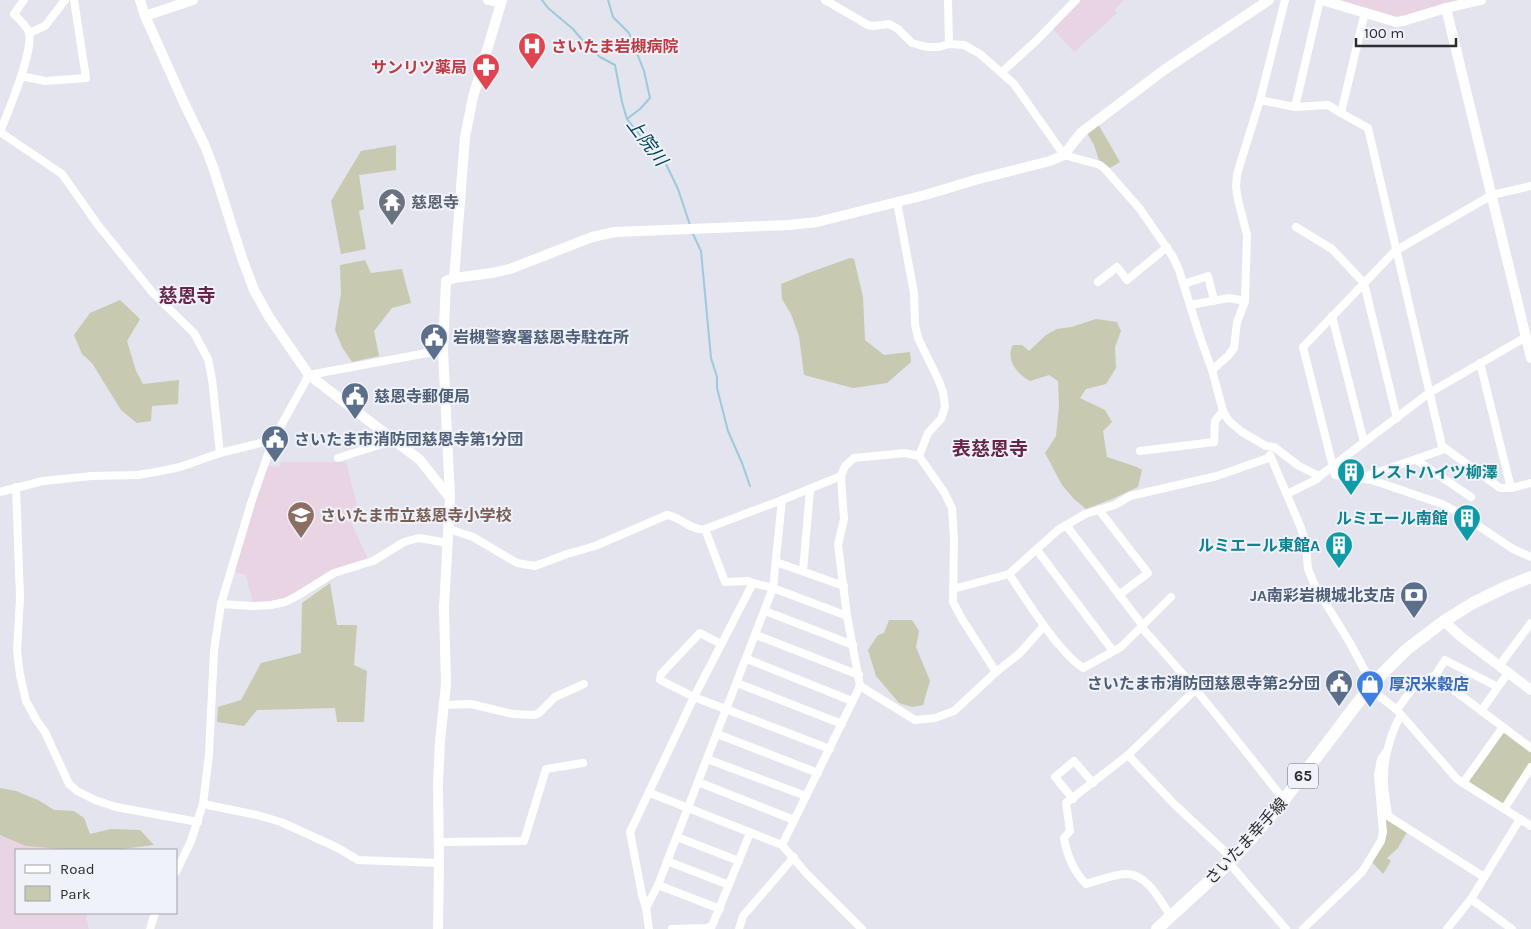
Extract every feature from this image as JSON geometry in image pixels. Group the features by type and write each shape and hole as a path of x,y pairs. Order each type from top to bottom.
{"main road":[{"name":"さいたま幸手線","path":"1157,929 1231,861 1284,800 1370,686 1406,650 1444,621 1488,595 1531,577"}],"street":[{"path":"24,0 14,14 29,33 29,48 21,76 0,132 62,174 98,225 152,292 194,333 208,359 220,453"},
{"path":"29,33 45,26 65,0"},
{"path":"21,76 45,81 86,78 74,0"},
{"path":"140,0 145,16 184,104 208,153 242,258 254,290 269,318 309,374 420,460 450,498"},
{"path":"145,16 194,0"},
{"path":"454,278 465,137 483,58 502,2 488,0"},
{"path":"825,0 868,25 889,24 898,29 912,43 927,47 939,47 949,44 964,45 980,54 1014,84 1064,155 1105,169 1140,209 1167,247 1180,270 1223,410 1229,421 1242,432 1266,446 1274,447 1299,466 1317,475 1321,475"},
{"path":"948,0 949,44"},
{"path":"1002,72 1076,0"},
{"path":"438,929 438,783 446,684 444,608 450,498 443,350 446,281 454,278 492,274 510,269 592,237 615,232 789,225 817,222 1050,162 1064,155 1082,132 1164,70 1269,0"},
{"path":"1212,370 1234,348 1237,322 1245,301 1247,235 1236,187 1285,0"},
{"path":"1295,107 1321,0 1396,22 1481,0"},
{"path":"1446,8 1528,337 1531,358"},
{"path":"1341,113 1365,12"},
{"path":"1260,100 1295,107 1328,105 1368,128 1395,251 1442,446 1500,488 1511,488 1531,483"},
{"path":"1531,186 1492,195 1395,251 1303,346 1335,475 1372,480 1450,508 1513,549 1531,557"},
{"path":"896,202 914,293 915,324 918,338 938,379 943,392 945,407 940,418 928,433 918,456"},
{"path":"1296,227 1332,249 1364,283 1397,418"},
{"path":"1098,282 1117,267 1127,280 1167,247"},
{"path":"1184,284 1208,276 1214,300"},
{"path":"1190,305 1229,298 1245,301"},
{"path":"1332,316 1364,442"},
{"path":"1287,494 1316,479 1430,393 1528,337"},
{"path":"309,374 443,350"},
{"path":"1480,364 1511,488"},
{"path":"178,868 191,840 203,804 209,754 214,651 221,604 252,500 273,440 309,374"},
{"path":"1140,451 1214,442 1215,421 1223,410"},
{"path":"0,492 43,481 92,476 138,475 180,467 220,453 273,440"},
{"path":"338,458 395,440"},
{"path":"1266,446 1301,528 1306,546 1308,569 1315,586 1350,643 1370,686 1399,713 1457,779 1531,826"},
{"path":"1361,478 1445,449"},
{"path":"782,845 860,686 847,616 838,544 844,519 841,476 845,466 854,458 905,453 918,456 944,492 952,508 954,539 953,602 996,672"},
{"path":"953,588 1009,574 1058,530 1085,514 1115,505 1130,496 1217,476 1271,458"},
{"path":"1416,460 1471,497"},
{"path":"449,529 473,537 517,563 535,566 595,546 667,515 693,528 705,529 810,490 841,476"},
{"path":"16,487 20,598 17,650 20,676 26,702 45,732 70,784 77,791 116,807 198,822"},
{"path":"802,571 810,490"},
{"path":"646,908 658,885 773,588 782,500"},
{"path":"1099,510 1148,574 1119,595"},
{"path":"1066,526 1142,626 1174,662 1284,800"},
{"path":"705,529 725,582 748,582 773,588 847,616"},
{"path":"221,604 253,606 285,602 334,573 373,561 404,542 418,538 448,544"},
{"path":"1037,550 1113,651"},
{"path":"776,562 844,586"},
{"path":"1009,574 1044,626 1063,649 1083,668 1121,647 1171,597"},
{"path":"649,929 630,832 694,697 754,584"},
{"path":"765,611 853,645"},
{"path":"1444,621 1460,636 1531,690"},
{"path":"1480,711 1498,687 1503,669 1531,623"},
{"path":"860,686 915,720 935,718 954,711 996,672 1019,654 1044,626"},
{"path":"721,644 700,633 659,678 662,682 694,697 830,749"},
{"path":"756,635 859,675"},
{"path":"747,659 852,701"},
{"path":"1484,877 1388,816 1384,777 1394,727 1410,691 1430,677 1435,676 1445,660 1498,687"},
{"path":"1435,676 1531,748"},
{"path":"737,683 842,724"},
{"path":"443,704 471,704 513,714 534,715 539,713 554,698 584,684"},
{"path":"1171,916 1142,878 1128,874 1086,884 1081,879 1067,854 1064,838 1070,831 1066,803 1128,755 1196,689"},
{"path":"1463,783 1503,727"},
{"path":"717,734 818,773"},
{"path":"1303,929 1362,872 1381,841 1383,832 1378,776 1381,759 1389,748"},
{"path":"1128,755 1231,861 1286,929"},
{"path":"707,759 806,796"},
{"path":"1073,799 1055,777 1074,761 1093,783"},
{"path":"439,842 524,841 546,769 583,763"},
{"path":"1504,809 1531,767"},
{"path":"698,782 794,820"},
{"path":"650,793 782,845 807,874 862,929"},
{"path":"203,804 281,822 338,848 358,860 439,863"},
{"path":"1447,929 1471,899 1520,819"},
{"path":"672,929 706,928 712,926 750,833"},
{"path":"677,837 739,861"},
{"path":"739,929 744,916 794,857"},
{"path":"667,861 729,885"},
{"path":"658,885 720,909"},
{"path":"1471,899 1512,929"},
{"path":"150,929 155,914"}],"shaded area":[{"path":"1081,0 1124,0 1114,10 1117,13 1074,52 1053,29"},
{"path":"1338,0 1481,0 1403,21"},
{"name":"さいたま市立慈恩寺小学校","path":"281,462 346,462 358,510 350,520 368,559 296,595 270,603 253,603 246,575 233,571 267,466 279,467"},
{"path":"0,833 88,849 15,849 15,914 92,914 86,916 89,929 0,929"}],"green space":[{"path":"1098,124 1120,162 1108,169 1099,160 1094,145 1087,133"},
{"path":"396,145 396,170 359,175 364,209 359,211 366,249 341,254 331,201 361,151"},
{"path":"850,258 854,259 863,297 865,340 884,355 910,352 911,362 887,383 853,388 804,375 799,336 791,314 782,299 781,284"},
{"path":"365,260 371,273 402,269 411,303 392,308 374,331 379,356 352,362 342,347 335,330 341,293 340,265"},
{"path":"120,300 140,319 127,341 136,371 143,384 179,380 178,404 152,406 151,421 137,423 121,410 92,363 82,354 74,335 90,313"},
{"path":"1096,319 1117,322 1121,331 1115,347 1116,368 1106,384 1086,389 1080,398 1105,410 1112,422 1103,431 1107,457 1142,470 1138,487 1086,509 1062,485 1045,453 1056,436 1059,406 1058,381 1049,375 1030,381 1017,370 1010,356 1013,345 1022,345 1029,351 1046,335 1057,329 1071,327"},
{"path":"330,583 337,625 357,625 354,665 367,671 364,722 337,722 335,708 257,710 244,726 217,722 218,707 241,700 261,663 301,653 302,603"},
{"path":"889,620 912,620 919,631 916,647 930,681 923,705 912,707 899,703 876,676 868,650 878,635 884,633"},
{"path":"1505,733 1531,751 1531,763 1503,804 1470,784 1469,780 1502,734"},
{"path":"0,788 16,791 38,800 54,810 74,811 84,818 90,834 111,829 140,830 154,845 123,849 60,849 26,846 0,835"},
{"path":"1385,817 1407,832 1398,848 1387,858 1391,861 1383,874 1372,862"}],"waterway":[{"name":"上院川","path":"542,0 548,8 573,29 600,57 615,65 627,119 655,154 666,164 678,189 690,225"},
{"path":"608,0 613,17 629,33 644,71 650,98 627,119"},
{"name":"上院川","path":"692,232 701,251 711,358 717,377 717,388 728,431 750,486"}],"place":[{"name":"さいたま岩槻病院","path":"532,70"},
{"name":"サンリツ薬局","path":"486,91"},
{"name":"慈恩寺","path":"392,226"},
{"name":"岩槻警察署慈恩寺駐在所","path":"434,361"},
{"name":"慈恩寺郵便局","path":"355,420"},
{"name":"さいたま市消防団慈恩寺第1分団","path":"275,463"},
{"name":"レストハイツ柳澤","path":"1351,496"},
{"name":"さいたま市立慈恩寺小学校","path":"301,539"},
{"name":"ルミエール南館","path":"1467,542"},
{"name":"ルミエール東館A","path":"1339,569"},
{"name":"JA南彩岩槻城北支店","path":"1414,619"},
{"name":"さいたま市消防団慈恩寺第2分団","path":"1339,707"},
{"name":"厚沢米穀店","path":"1370,708"}],"district":[{"name":"慈恩寺","path":"187,296"},
{"name":"表慈恩寺","path":"990,449"}]}
